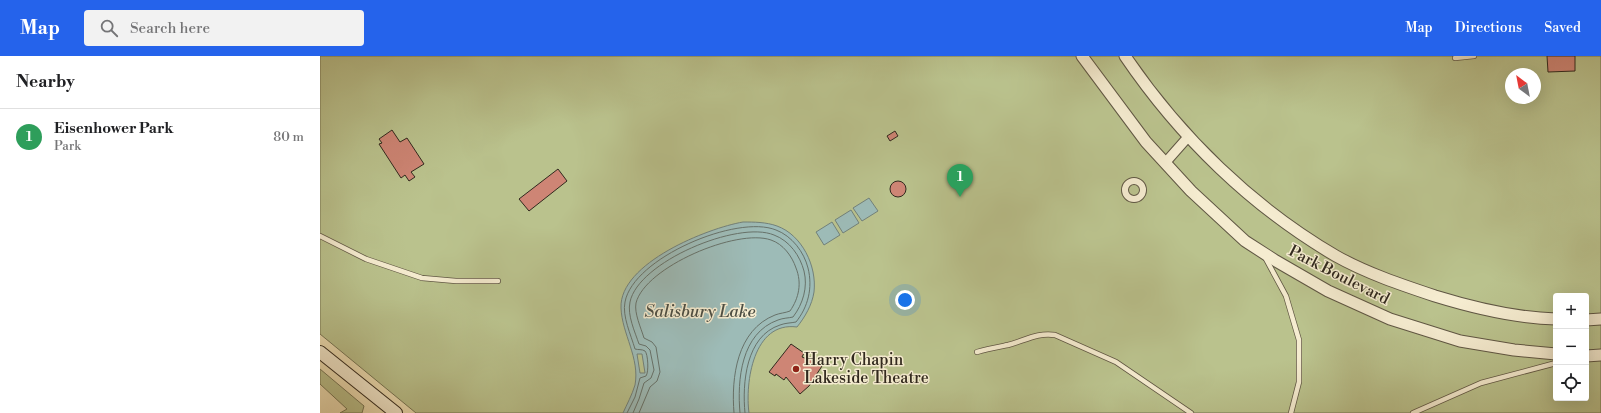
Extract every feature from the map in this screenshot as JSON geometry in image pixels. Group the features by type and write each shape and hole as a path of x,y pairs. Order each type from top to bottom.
{"main road":[{"path":"320,352 396,413"}],"street":[{"name":"Park Boulevard","path":"1082,56 1134,128 1165,163 1209,208 1245,240 1263,252 1328,291 1390,319 1460,340 1514,350 1553,354"},
{"name":"Park Boulevard","path":"1125,56 1188,137 1214,164 1280,220 1337,257 1394,283 1465,306 1517,316 1553,319"},
{"path":"1165,163 1188,137"},
{"path":"1589,320 1601,320"},
{"path":"1589,356 1601,355"}],"lane":[{"path":"1456,58 1474,56"},
{"path":"320,236 366,259 422,278 456,281 498,281"},
{"path":"1263,252 1286,296 1299,340 1299,382 1291,413"},
{"path":"977,352 1010,344 1039,334 1055,335 1116,362 1158,389 1191,413"},
{"path":"1413,413 1442,399 1481,384 1553,364"}],"green space":[{"path":"320,56 1601,56 1601,413 416,413 320,334"},
{"path":"320,369 364,406 362,413 340,413 347,409 320,384"}],"water":[{"path":"869,198 878,211 862,221 853,208"},
{"path":"851,210 859,223 843,233 835,220"},
{"name":"Salisbury Lake","path":"743,222 760,222 777,226 794,236 806,253 813,272 814,292 810,306 805,315 797,327 782,328 770,334 761,344 755,356 751,371 748,400 749,413 623,413 634,389 636,375 633,356 622,318 621,308 624,292 634,276 649,263 668,250 688,240","holes":["637,354 642,354 645,373 640,373"]},
{"path":"832,222 840,235 824,245 816,232"}],"building":[{"path":"1547,56 1575,56 1575,71 1548,72"},
{"path":"392,130 400,142 407,138 424,164 411,172 415,177 409,181 405,175 401,178 379,144 382,143 379,139"},
{"path":"895,131 898,136 890,141 887,136"},
{"path":"558,169 567,181 529,211 519,199"},
{"path":"898,181 904,183 906,189 904,195 898,197 892,195 890,189 892,183"},
{"name":"Harry Chapin Lakeside Theatre","path":"791,344 804,353 802,357 807,359 809,356 822,366 809,386 800,394 786,377 784,380 776,374 775,376 769,372"}],"place":[{"name":"Eisenhower Park","path":"960,197"},
{"name":"Harry Chapin Lakeside Theatre","path":"796,369"}]}
